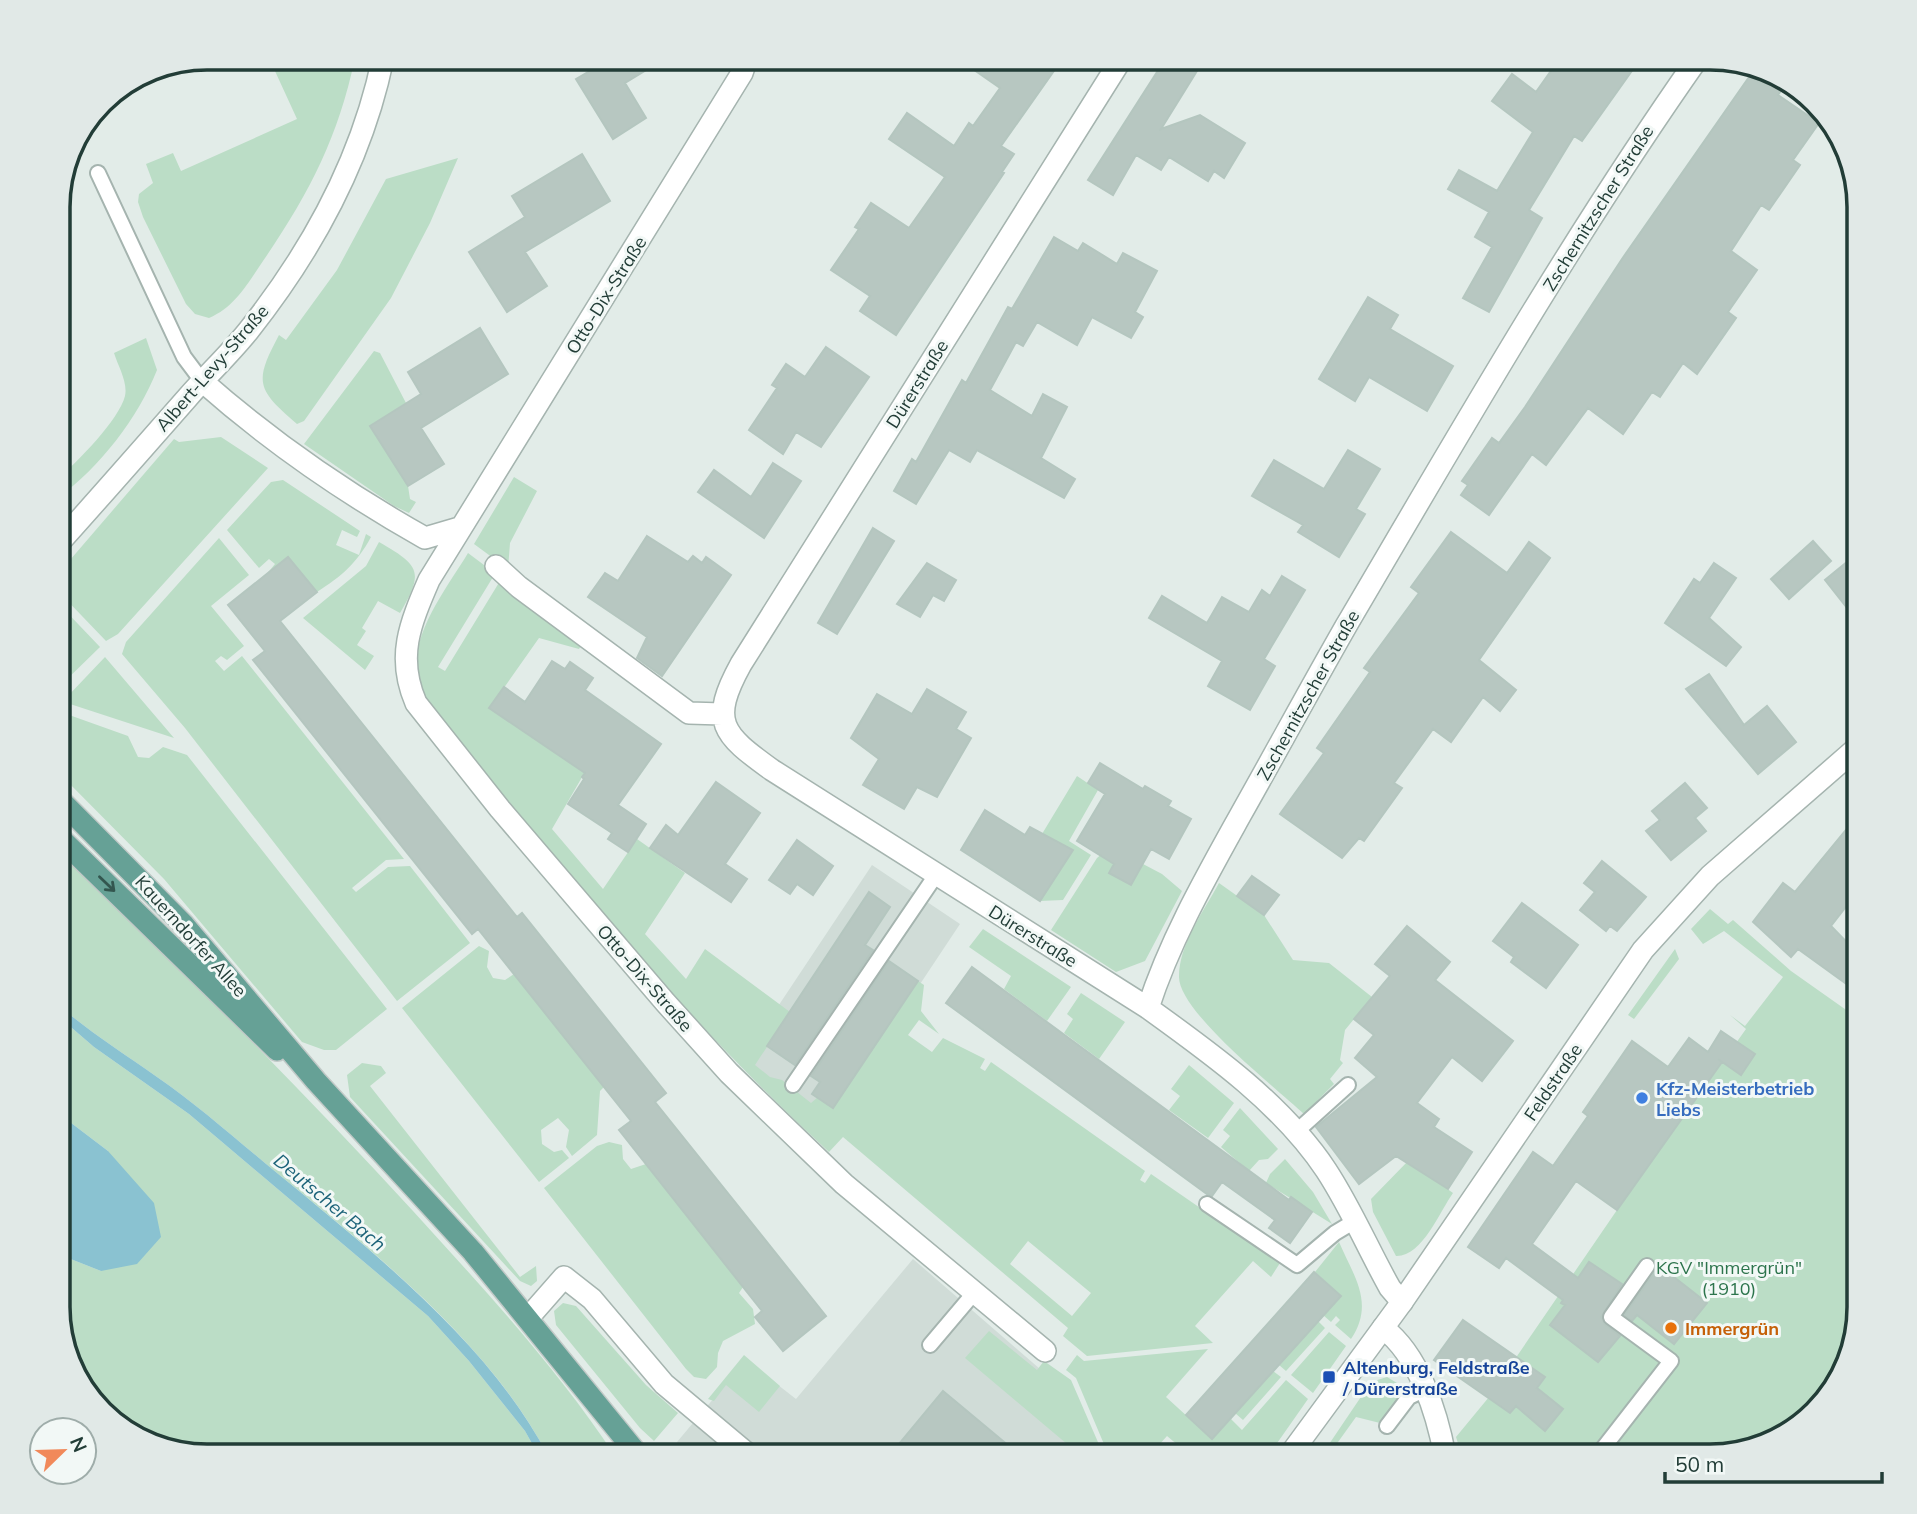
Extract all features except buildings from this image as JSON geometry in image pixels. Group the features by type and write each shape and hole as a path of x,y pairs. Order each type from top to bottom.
{"main road":[{"name":"Kauerndorfer Allee","path":"70,810 184,925 287,1043 316,1081 528,1318 629,1444"},
{"name":"Kauerndorfer Allee","path":"70,848 278,1052 316,1081"},
{"name":"Kauerndorfer Allee","path":"621,1434 626,1444"}],"street":[{"name":"Albert-Levy-Straße","path":"70,530 248,332 298,262 329,212 362,139 380,70"},
{"name":"Otto-Dix-Straße","path":"741,70 728,97 429,580 409,626 405,667 416,704 517,829 729,1073 844,1184 1045,1351"},
{"name":"Dürerstraße","path":"1114,70 741,664 725,692 722,714 725,728 756,759 1148,1008"},
{"name":"Zschernitzscher Straße","path":"1148,1008 1160,970 1211,868 1317,676 1507,351 1657,116 1690,70"},
{"path":"202,381 309,466 387,519 425,538 459,528"},
{"path":"496,566 519,587 689,713 722,714"},
{"name":"Feldstraße","path":"1298,1444 1402,1302 1643,950 1710,876 1847,756"},
{"path":"1148,1008 1199,1045 1297,1131 1325,1169 1390,1288 1402,1302"},
{"path":"528,1318 564,1277 592,1299 664,1384 736,1444"},
{"path":"1383,1328 1404,1347 1424,1390 1441,1444"}],"lane":[{"path":"98,173 184,357 202,381"},
{"path":"793,1085 936,875"},
{"path":"1297,1131 1348,1085"},
{"path":"1208,1204 1297,1265 1335,1233 1355,1221"},
{"path":"1607,1444 1671,1361 1611,1317 1647,1266"},
{"path":"930,1345 974,1293"},
{"path":"1387,1426 1409,1397 1424,1390"}],"shaded area":[{"path":"872,865 960,924 827,1124 739,1065"},
{"path":"913,1259 1062,1388 1069,1444 677,1442 746,1360 796,1399"}],"green space":[{"path":"275,70 352,70 331,140 308,188 279,236 234,301 209,318 195,314 186,304 138,202 139,194 153,183 146,164 173,153 181,171 297,119"},
{"path":"458,158 430,223 391,298 304,421 297,424 273,402 263,384 266,364 279,335 286,340 337,270 386,179"},
{"path":"146,338 157,370 139,406 116,440 89,472 70,489 70,467 115,417 125,396 124,380 114,353"},
{"path":"374,351 380,353 406,403 370,426 408,486 410,499 416,502 409,513 394,506 304,444"},
{"path":"221,437 268,468 118,634 106,641 70,604 70,560 174,439 179,442"},
{"path":"514,477 537,491 510,543 508,569 474,544"},
{"path":"283,480 360,531 357,537 342,530 336,545 359,555 366,534 371,537 360,554 348,568 317,592 288,557 265,576 275,564 269,559 259,568 227,530 271,482"},
{"path":"219,538 249,575 211,606 244,646 227,660 221,656 215,661 224,671 242,656 404,859 386,860 352,888 356,892 388,867 410,866 470,943 397,1001 185,728 122,654 126,642"},
{"path":"379,542 410,563 415,578 400,613 378,601 362,628 366,631 357,645 374,656 365,670 303,618 366,566"},
{"path":"468,553 492,571 493,577 438,667 445,671 500,581 582,644 579,649 539,638 494,702 585,772 552,829 603,889 637,839 685,873 645,934 686,979 705,949 790,1012 755,1065 770,1077 782,1080 811,1103 818,1097 833,1107 918,981 924,985 921,1011 939,1034 919,1020 908,1035 932,1052 943,1038 985,1059 980,1068 985,1071 991,1062 1145,1171 1140,1180 1145,1183 1151,1174 1280,1263 1271,1277 1253,1261 1195,1326 1213,1343 1087,1356 1063,1336 1068,1328 843,1137 829,1152 723,1048 576,884 435,712 424,694 417,671 417,653 422,635 438,600","holes":["1028,1241 1091,1293 1072,1316 1010,1264"]},
{"path":"70,616 100,647 70,676"},
{"path":"105,657 174,738 70,704 70,694"},
{"path":"70,715 128,736 138,757 149,758 163,747 187,755 387,1009 336,1050 324,1050 302,1042 164,879 70,784"},
{"path":"1077,776 1098,790 1069,841 1091,855 1063,900 1040,901 1056,876 1042,834"},
{"path":"1111,846 1121,852 1110,873 1131,885 1143,864 1162,874 1182,891 1145,961 1116,972 1051,930 1097,858"},
{"path":"70,860 238,1027 413,1211 544,1360 607,1444 541,1444 524,1415 495,1376 463,1338 427,1302 352,1235 203,1112 70,1014"},
{"path":"1219,883 1264,915 1293,960 1329,963 1372,997 1345,1030 1340,1060 1343,1063 1330,1079 1334,1084 1304,1114 1211,1029 1183,992 1179,977 1183,952 1193,928"},
{"name":"KGV \"Immergrün\" (1910)","path":"1710,909 1728,924 1733,920 1791,971 1847,1011 1847,1316 1837,1359 1824,1383 1807,1404 1778,1426 1754,1437 1719,1444 1458,1444 1456,1437 1489,1397 1617,1210 1746,1029 1730,1015 1745,1026 1783,977 1724,931 1703,944 1691,929"},
{"path":"983,929 1071,987 1047,1021 1004,989 1011,976 969,947"},
{"path":"479,946 489,951 487,967 493,978 505,980 514,974 604,1087 600,1091 597,1135 572,1156 566,1147 569,1130 558,1118 541,1130 542,1144 554,1152 562,1150 569,1158 539,1182 402,1008"},
{"path":"1675,949 1679,959 1634,1019 1628,1015"},
{"path":"1081,993 1125,1022 1099,1059 1064,1033 1073,1019 1067,1014"},
{"path":"70,1026 94,1047 189,1114 428,1316 469,1361 532,1444 198,1444 163,1437 131,1421 110,1404 88,1375 80,1359 70,1316 70,1259 101,1271 108,1151 70,1122"},
{"path":"362,1063 381,1066 386,1073 370,1086 520,1277 536,1266 537,1281 531,1286 520,1281 350,1097 347,1075"},
{"path":"1189,1065 1234,1103 1208,1138 1169,1110 1180,1096 1171,1089"},
{"path":"1240,1108 1278,1149 1268,1159 1259,1160 1249,1171 1221,1147 1230,1136 1223,1130"},
{"path":"609,1142 622,1145 623,1159 631,1169 646,1164 743,1287 739,1293 753,1309 755,1324 723,1341 718,1353 717,1367 706,1379 694,1377 686,1369 544,1188 597,1146"},
{"path":"1285,1159 1313,1192 1332,1224 1266,1183 1270,1174"},
{"path":"1408,1161 1453,1193 1422,1241 1414,1249 1396,1256 1373,1212 1371,1199"},
{"path":"1339,1242 1356,1279 1362,1302 1358,1326 1351,1339 1335,1325 1340,1320 1336,1316 1331,1322 1323,1315 1341,1296 1315,1272"},
{"path":"563,1303 576,1306 646,1385 678,1413 654,1441 640,1428 556,1325 554,1311"},
{"path":"1318,1321 1325,1328 1286,1371 1279,1365"},
{"path":"989,1331 1037,1370 1044,1361 1071,1380 1099,1444 1067,1444 965,1358"},
{"path":"1329,1332 1346,1346 1313,1393 1291,1375"},
{"path":"1208,1349 1166,1397 1212,1439 1231,1419 1242,1430 1286,1380 1308,1399 1276,1444 1177,1444 1167,1436 1160,1444 1104,1444 1076,1378 1066,1370 1077,1355 1084,1361"},
{"path":"744,1355 780,1386 759,1412 726,1385 714,1401 708,1399"},
{"path":"1273,1371 1281,1377 1243,1420 1235,1413"},
{"path":"1387,1377 1402,1386 1398,1401 1380,1423 1356,1417 1337,1444 1329,1444 1371,1382"}],"water":[{"path":"70,1014 203,1112 427,1302 495,1376 524,1415 541,1444 532,1444 469,1361 428,1316 189,1114 94,1047 70,1026"},
{"path":"70,1122 108,1151 154,1203 161,1237 137,1264 101,1271 70,1259"}],"place":[{"name":"Kfz-Meisterbetrieb Liebs","path":"1642,1098"},
{"name":"Immergrün","path":"1671,1328"},
{"name":"Altenburg, Feldstraße / Dürerstraße","path":"1329,1377"}],"water label":[{"name":"Deutscher Bach","path":"330,1202"}]}
